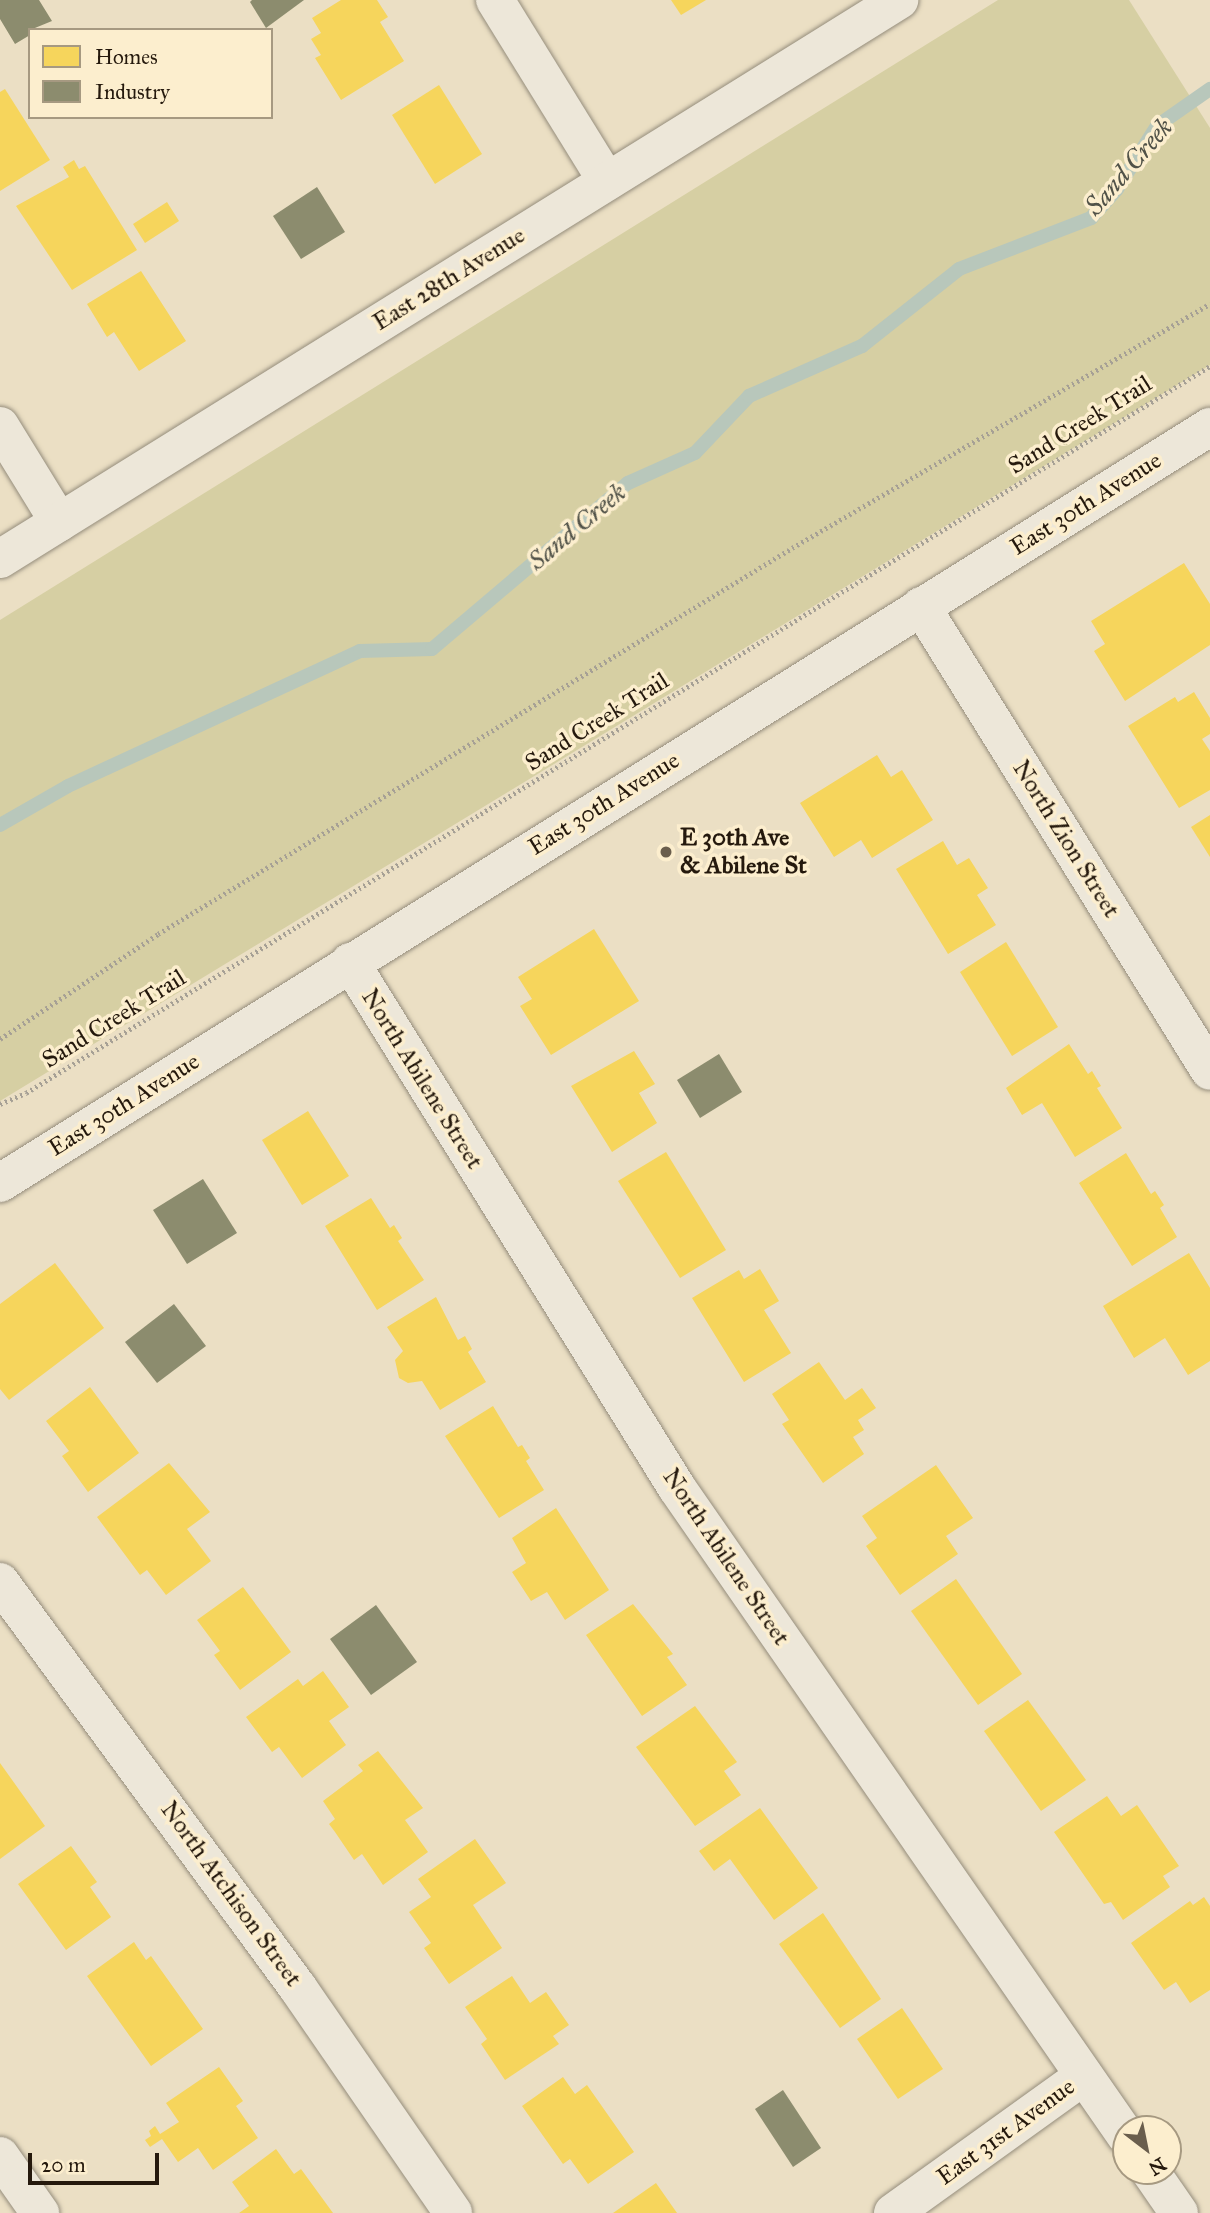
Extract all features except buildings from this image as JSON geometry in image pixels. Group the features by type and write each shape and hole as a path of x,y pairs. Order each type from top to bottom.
{"street":[{"path":"495,0 607,181"},
{"name":"East 28th Avenue","path":"0,559 899,0"},
{"path":"0,426 59,522"},
{"name":"East 30th Avenue","path":"0,1183 350,962 1210,428"},
{"name":"North Zion Street","path":"921,606 1210,1071"},
{"name":"North Abilene Street","path":"350,962 677,1488 1112,2116"},
{"name":"North Atchison Street","path":"0,1582 154,1787 453,2213"},
{"name":"East 31st Avenue","path":"893,2213 1084,2076"},
{"path":"0,2156 40,2213"},
{"path":"1160,2185 1179,2213"}],"path":[{"path":"0,1039 158,934 792,548 1210,304"},
{"name":"Sand Creek Trail","path":"0,1104 26,1093 1210,366"}],"shaded area":[{"path":"998,0 1129,0 1210,128 1210,365 0,1101 0,620"}],"waterway":[{"name":"Sand Creek","path":"0,825 68,786 360,651 432,649 628,483 695,453 749,396 862,346 959,269 1091,218 1117,189 1157,126 1210,89"}],"place":[{"name":"E 30th Ave & Abilene St","path":"666,852"}]}
